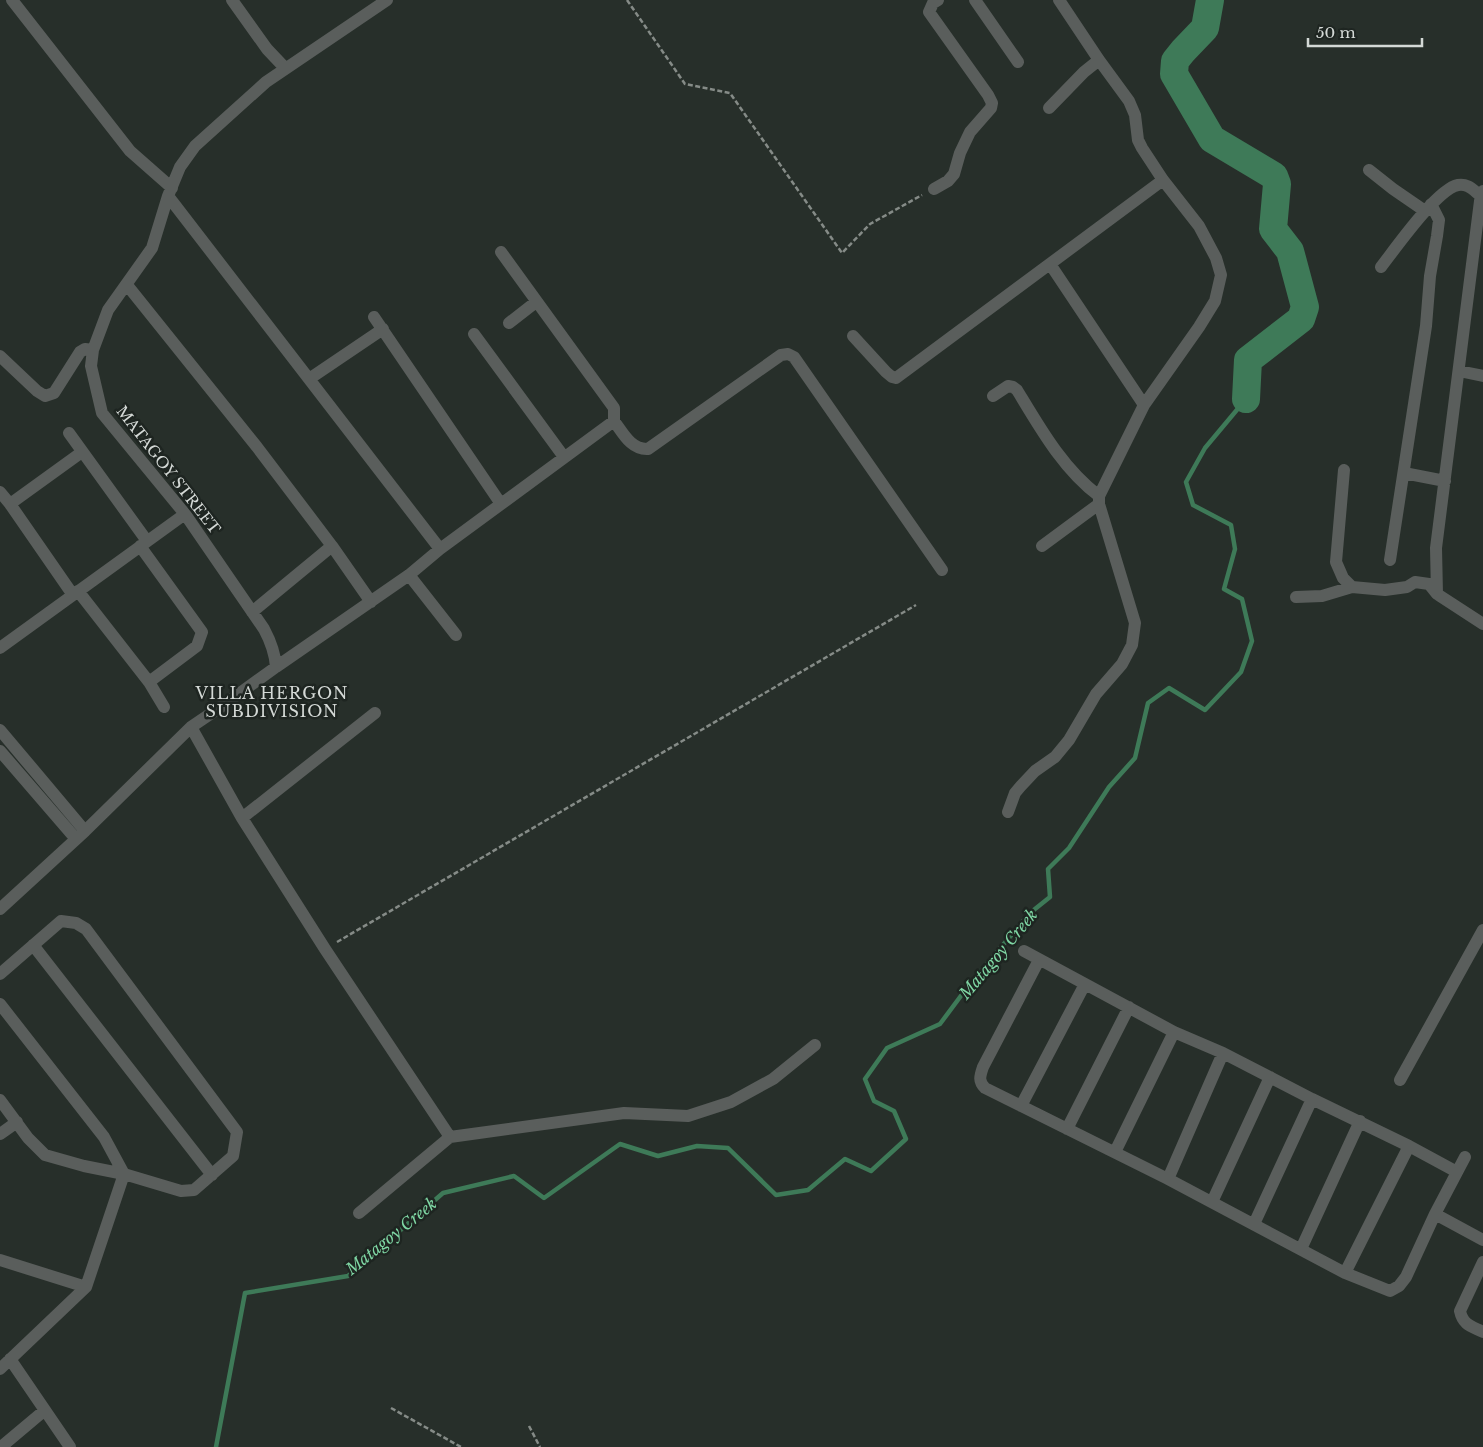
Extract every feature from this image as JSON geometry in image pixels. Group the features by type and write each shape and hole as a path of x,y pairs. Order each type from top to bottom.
{"street":[{"path":"12,0 130,151 170,192 309,379 440,549"},
{"path":"232,0 267,49 286,68"},
{"name":"MATAGOY STREET","path":"276,667 271,642 252,612 185,514 102,412 91,366 93,350 108,310 152,248 180,167 195,146 266,82 387,0"},
{"path":"934,189 948,181 954,174 960,153 970,132 991,108 992,103 929,12 933,4 938,0"},
{"path":"975,0 1018,62"},
{"path":"1042,546 1099,500 1144,405 1215,301 1221,275 1216,258 1199,226 1163,180 1138,140 1133,108 1059,0"},
{"path":"1049,108 1084,72 1099,60"},
{"path":"1369,170 1393,189 1428,208 1439,220 1438,236 1430,276 1426,326 1390,560"},
{"path":"853,336 886,372 896,378 1163,180"},
{"path":"1381,267 1428,208 1457,185 1468,186 1482,194 1436,548 1437,594"},
{"path":"501,252 614,408 614,421 634,447 640,450 648,449 781,355 788,354 794,357 942,570"},
{"path":"1050,264 1144,405"},
{"path":"127,285 332,546 370,602"},
{"path":"509,322 536,302"},
{"path":"374,317 501,504"},
{"path":"309,379 383,329"},
{"path":"474,334 564,457"},
{"path":"0,356 37,391 46,396 54,393 80,352 85,349 93,350"},
{"path":"1459,371 1483,376"},
{"path":"993,396 1008,386 1017,390 1046,439 1083,484 1099,500 1135,623 1132,645 1122,664 1096,694 1069,740 1055,758 1035,771 1015,793 1008,812"},
{"path":"0,909 80,835 191,727 409,575 440,549 614,421"},
{"path":"69,433 202,632 197,646 150,682"},
{"path":"10,504 82,452"},
{"path":"1344,470 1336,562 1343,578 1352,587"},
{"path":"1404,473 1445,481"},
{"path":"0,492 76,593 150,682 164,707"},
{"path":"0,648 185,514"},
{"path":"252,612 332,546"},
{"path":"409,575 456,636"},
{"path":"1296,597 1322,596 1352,587 1385,590 1407,588 1414,582 1429,584 1437,594 1483,624"},
{"path":"242,818 375,713"},
{"path":"191,727 242,818 325,949 450,1137"},
{"path":"0,730 80,835"},
{"path":"0,751 80,835"},
{"path":"0,974 61,921 76,923 86,929 237,1132 234,1156 194,1190 181,1191 124,1174 84,1166 45,1155 28,1138 0,1100"},
{"path":"1400,1080 1483,930"},
{"path":"34,945 212,1175"},
{"path":"1024,951 1174,1032 1223,1053 1457,1172"},
{"path":"1039,960 980,1076 980,1083 985,1088 1168,1179 1345,1273 1390,1291 1399,1286 1406,1277 1434,1214 1465,1157"},
{"path":"1021,1106 1085,984"},
{"path":"0,1004 104,1138 124,1174 86,1287 0,1368"},
{"path":"1067,1129 1129,1007"},
{"path":"1115,1152 1174,1032"},
{"path":"359,1213 450,1137 624,1113 688,1116 731,1102 773,1079 815,1045"},
{"path":"1168,1179 1223,1053"},
{"path":"1212,1202 1270,1077"},
{"path":"1254,1224 1312,1099"},
{"path":"1301,1249 1360,1121"},
{"path":"0,1134 17,1122"},
{"path":"1345,1273 1409,1146"},
{"path":"1434,1214 1483,1240"},
{"path":"0,1260 86,1287"},
{"path":"1483,1262 1460,1311 1462,1319 1467,1324 1483,1332"},
{"path":"10,1359 70,1447"},
{"path":"1,1447 45,1410"}],"path":[{"path":"627,0 685,84 730,93 842,253 870,224 934,189"},
{"path":"325,949 916,605"},
{"path":"391,1408 461,1447"},
{"path":"529,1426 540,1447"}],"waterway":[{"name":"Matagoy Creek","path":"1210,0 1205,28 1175,61 1174,74 1212,139 1274,176 1277,184 1273,229 1290,251 1305,307 1301,319 1248,360 1246,399"},
{"name":"Matagoy Creek","path":"216,1447 245,1293 348,1276 443,1193 514,1176 544,1198 620,1144 658,1156 697,1146 728,1148 776,1195 808,1190 845,1159 871,1171 906,1139 894,1111 874,1101 865,1079 887,1048 940,1024 969,985 1030,913 1050,897 1048,869 1069,848 1109,787 1135,758 1148,703 1169,688 1205,710 1241,672 1252,641 1242,599 1224,589 1235,549 1231,525 1193,505 1186,482 1205,448 1246,399"}],"district":[{"name":"VILLA HERGON SUBDIVISION","path":"272,702"}]}
